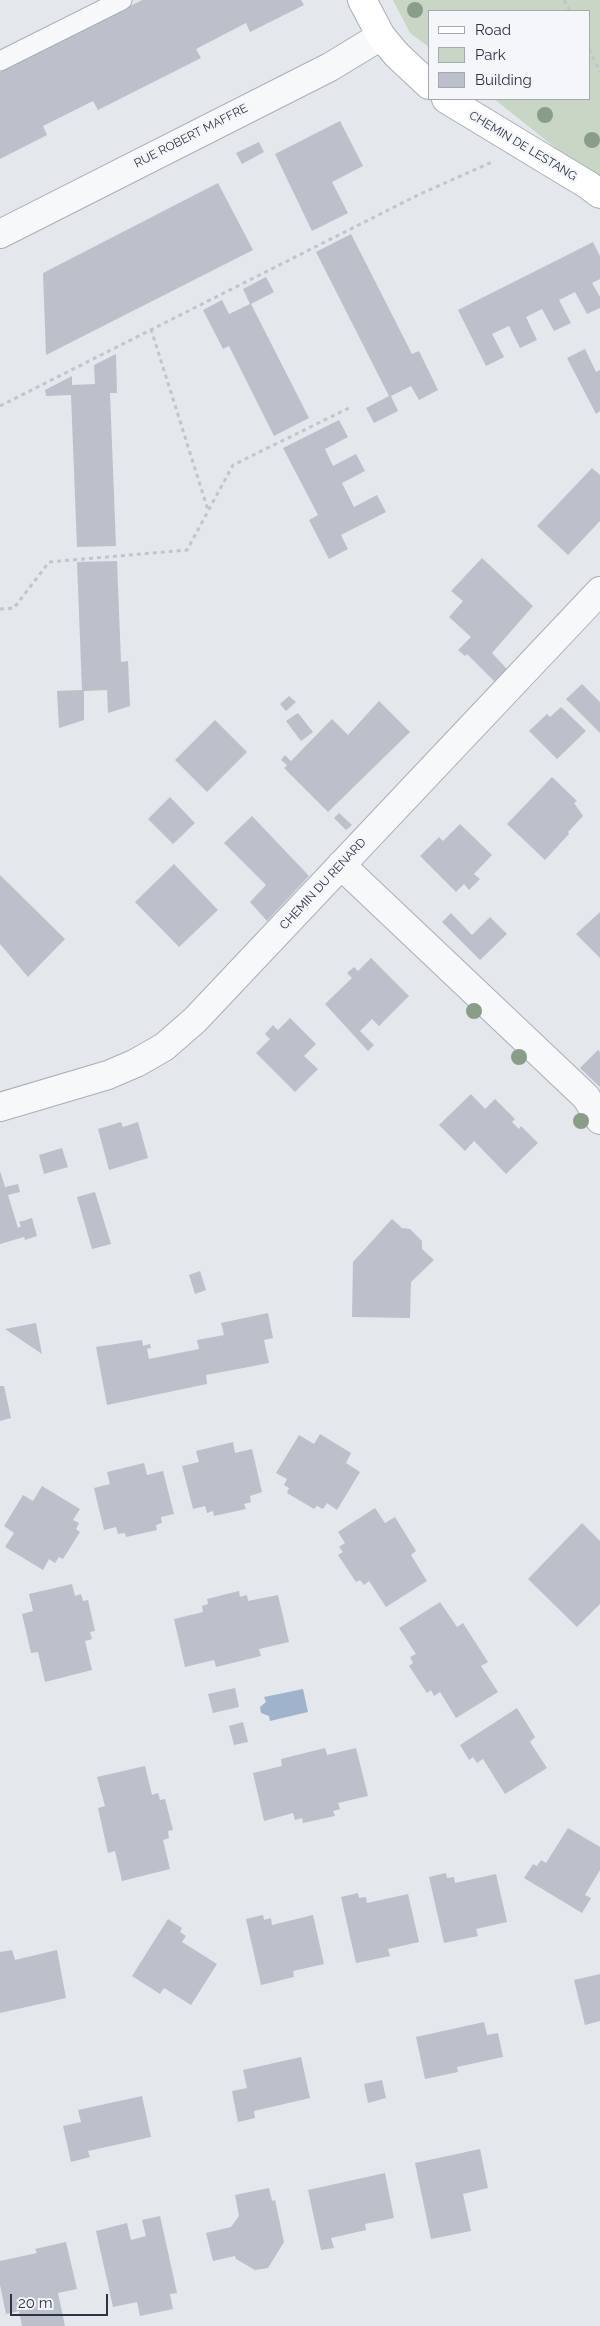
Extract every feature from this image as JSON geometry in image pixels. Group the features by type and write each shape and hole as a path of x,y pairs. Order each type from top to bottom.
{"street":[{"path":"362,0 381,36 428,84"},
{"name":"RUE ROBERT MAFFRE","path":"0,234 330,67 381,36"},
{"name":"CHEMIN DE LESTANG","path":"448,100 600,194"},
{"name":"CHEMIN DU RENARD","path":"0,1107 108,1075 136,1063 164,1047 195,1020 600,591"},
{"path":"341,865 586,1097 600,1120"}],"lane":[{"path":"0,61 122,0"}],"path":[{"path":"590,51 600,72"},
{"path":"0,406 420,194 497,160 511,140"},
{"path":"151,329 208,510"},
{"path":"0,609 14,608 48,562 187,550 233,465 348,408"}],"green space":[{"path":"393,0 600,0 600,183 495,100 590,100 590,10 428,10 428,46 410,33"}],"water":[{"path":"303,1689 308,1712 270,1721 269,1716 261,1713 260,1707 266,1702 264,1697"}],"building":[{"path":"142,0 301,0 304,5 250,32 246,23 196,49 201,58 98,110 93,101 43,126 47,135 0,159 0,72"},
{"path":"340,121 363,166 332,182 348,213 312,231 275,154"},
{"path":"259,142 264,152 242,164 236,153"},
{"path":"218,183 253,250 46,355 43,273"},
{"path":"351,234 412,354 419,351 438,390 419,400 411,386 391,396 398,411 374,423 366,408 389,396 316,252"},
{"path":"593,242 600,256 600,279 592,283 600,297 600,308 587,314 575,292 559,300 571,323 554,331 542,309 526,317 537,340 520,348 509,326 492,334 504,357 486,366 458,310"},
{"path":"266,277 274,292 251,304 309,418 274,436 229,346 223,349 203,310 222,300 229,314 250,304 243,289"},
{"path":"585,349 596,372 600,370 600,411 596,414 567,358"},
{"path":"116,354 117,393 110,393 116,546 77,547 71,395 46,396 45,390 72,376 72,385 95,384 94,365"},
{"path":"339,420 348,437 325,449 333,466 356,454 365,471 342,483 354,507 377,495 386,512 341,535 348,549 329,559 309,520 318,515 283,448"},
{"path":"592,468 600,475 600,521 568,555 537,526"},
{"path":"482,558 533,606 492,653 507,669 495,682 467,654 465,656 458,650 471,637 449,617 463,601 451,591"},
{"path":"117,561 121,662 128,661 130,706 108,713 107,690 84,691 84,720 59,728 57,691 82,690 77,562"},
{"path":"582,684 600,702 600,733 566,699"},
{"path":"289,696 296,702 286,711 280,704"},
{"path":"379,701 410,732 328,812 284,768 287,765 281,760 285,755 291,761 332,719 348,735"},
{"path":"561,707 586,731 557,759 529,731 547,714 550,717"},
{"path":"298,713 313,732 301,741 286,721"},
{"path":"215,720 247,752 207,792 175,760"},
{"path":"552,777 577,801 574,803 583,816 545,860 507,824"},
{"path":"170,797 195,823 173,844 148,819"},
{"path":"339,813 352,825 346,830 334,818"},
{"path":"252,816 309,876 267,921 250,902 266,885 224,843"},
{"path":"460,824 492,855 474,874 480,879 469,890 464,884 456,892 420,856 439,837 443,841"},
{"path":"174,864 218,910 179,947 135,902"},
{"path":"0,875 65,939 28,977 0,944"},
{"path":"600,912 600,958 576,934"},
{"path":"451,913 472,935 490,917 507,934 480,960 442,922"},
{"path":"371,958 409,996 379,1026 372,1019 360,1031 374,1045 368,1051 325,1004 352,978 347,973 354,967 358,971"},
{"path":"290,1018 316,1044 304,1056 318,1069 295,1092 256,1053 270,1039 265,1034 273,1025 278,1030"},
{"path":"598,1050 600,1052 600,1087 580,1068"},
{"path":"471,1094 485,1109 495,1099 515,1119 512,1122 519,1129 521,1126 538,1143 506,1174 474,1141 465,1151 439,1125"},
{"path":"121,1122 123,1127 138,1122 148,1158 109,1170 98,1129"},
{"path":"62,1148 68,1167 44,1174 39,1155"},
{"path":"0,1171 5,1187 18,1184 20,1192 8,1195 18,1228 21,1226 19,1222 32,1218 37,1236 25,1240 24,1237 0,1244"},
{"path":"95,1192 111,1244 92,1249 77,1197"},
{"path":"392,1219 402,1228 410,1229 422,1241 422,1249 434,1260 411,1282 410,1318 352,1317 353,1262"},
{"path":"200,1271 206,1290 195,1294 189,1275"},
{"path":"268,1313 273,1338 264,1340 269,1363 206,1375 207,1384 107,1405 96,1347 142,1340 143,1346 150,1344 151,1348 147,1349 149,1359 199,1349 197,1340 224,1335 221,1323"},
{"path":"36,1323 42,1354 5,1329"},
{"path":"0,1386 4,1386 11,1418 0,1421"},
{"path":"320,1434 351,1453 346,1463 360,1472 337,1510 327,1503 323,1509 317,1506 314,1509 287,1493 289,1488 284,1485 287,1479 276,1473 299,1435 314,1444"},
{"path":"233,1442 235,1453 252,1449 262,1492 250,1496 251,1502 244,1504 246,1509 214,1516 213,1511 207,1513 205,1506 193,1509 182,1466 199,1462 196,1451"},
{"path":"144,1463 147,1475 163,1471 174,1514 161,1517 162,1523 156,1525 157,1530 126,1537 125,1533 118,1534 116,1527 104,1530 94,1488 110,1484 107,1472"},
{"path":"42,1486 80,1509 73,1520 79,1523 76,1529 80,1532 63,1559 59,1557 55,1563 49,1559 43,1570 5,1547 14,1533 4,1526 23,1495 33,1501"},
{"path":"375,1508 385,1523 395,1517 416,1551 411,1555 427,1581 386,1607 369,1581 364,1585 360,1580 356,1582 338,1555 343,1552 339,1547 345,1543 338,1532"},
{"path":"582,1523 600,1541 600,1604 577,1627 528,1579"},
{"path":"72,1584 75,1596 81,1594 83,1601 88,1600 95,1631 90,1632 92,1639 85,1641 92,1670 45,1682 38,1652 31,1653 22,1614 33,1611 29,1594"},
{"path":"239,1591 240,1597 247,1595 248,1601 278,1595 289,1642 259,1649 261,1656 216,1667 214,1660 185,1667 174,1619 203,1612 202,1606 208,1604 207,1599"},
{"path":"440,1602 457,1627 463,1623 488,1662 481,1666 498,1692 456,1718 440,1692 434,1696 431,1690 427,1693 409,1666 413,1663 410,1657 416,1654 399,1628"},
{"path":"235,1688 239,1707 213,1713 208,1694"},
{"path":"517,1708 535,1737 530,1742 547,1768 505,1794 483,1759 477,1763 473,1757 469,1760 460,1745"},
{"path":"243,1722 248,1742 234,1745 229,1726"},
{"path":"325,1748 327,1755 356,1748 368,1796 338,1803 340,1809 333,1811 335,1816 303,1823 302,1818 295,1820 293,1813 264,1821 253,1773 282,1766 281,1759"},
{"path":"145,1766 152,1795 158,1793 160,1800 165,1799 173,1830 168,1831 169,1838 163,1840 170,1869 122,1881 115,1851 108,1853 98,1808 105,1806 97,1777"},
{"path":"568,1828 600,1847 600,1870 585,1895 591,1898 582,1913 524,1878 533,1864 537,1866 541,1860 546,1863"},
{"path":"446,1873 447,1878 454,1877 455,1883 496,1874 507,1922 476,1929 478,1936 444,1943 429,1877"},
{"path":"358,1893 359,1898 366,1897 367,1903 408,1894 419,1942 388,1949 390,1956 356,1963 341,1897"},
{"path":"263,1915 264,1920 271,1918 272,1925 313,1915 324,1964 293,1971 294,1977 261,1985 246,1919"},
{"path":"168,1919 182,1928 180,1932 186,1936 182,1942 217,1964 191,2005 164,1988 160,1994 132,1976"},
{"path":"12,1950 15,1960 57,1950 66,1998 0,2013 0,1952"},
{"path":"600,1974 600,2021 585,2025 574,1980"},
{"path":"484,2022 487,2035 498,2033 503,2057 457,2067 458,2072 425,2079 416,2037"},
{"path":"301,2057 310,2098 254,2111 255,2118 238,2122 232,2091 247,2088 243,2070"},
{"path":"382,2080 386,2098 368,2103 364,2084"},
{"path":"142,2096 151,2137 88,2151 90,2157 71,2162 63,2126 81,2122 78,2110"},
{"path":"480,2149 488,2188 463,2194 471,2231 431,2239 415,2163"},
{"path":"385,2173 394,2218 365,2224 366,2230 331,2238 334,2248 321,2250 308,2190"},
{"path":"269,2188 272,2201 275,2200 284,2242 268,2268 255,2270 236,2259 235,2256 213,2261 206,2233 231,2227 239,2216 235,2195"},
{"path":"160,2216 177,2293 170,2294 173,2309 140,2316 137,2302 113,2307 96,2231 127,2223 131,2240 146,2236 142,2220"},
{"path":"66,2242 77,2289 58,2293 65,2326 22,2326 19,2311 6,2314 0,2285 0,2261 37,2253 35,2249"}]}
